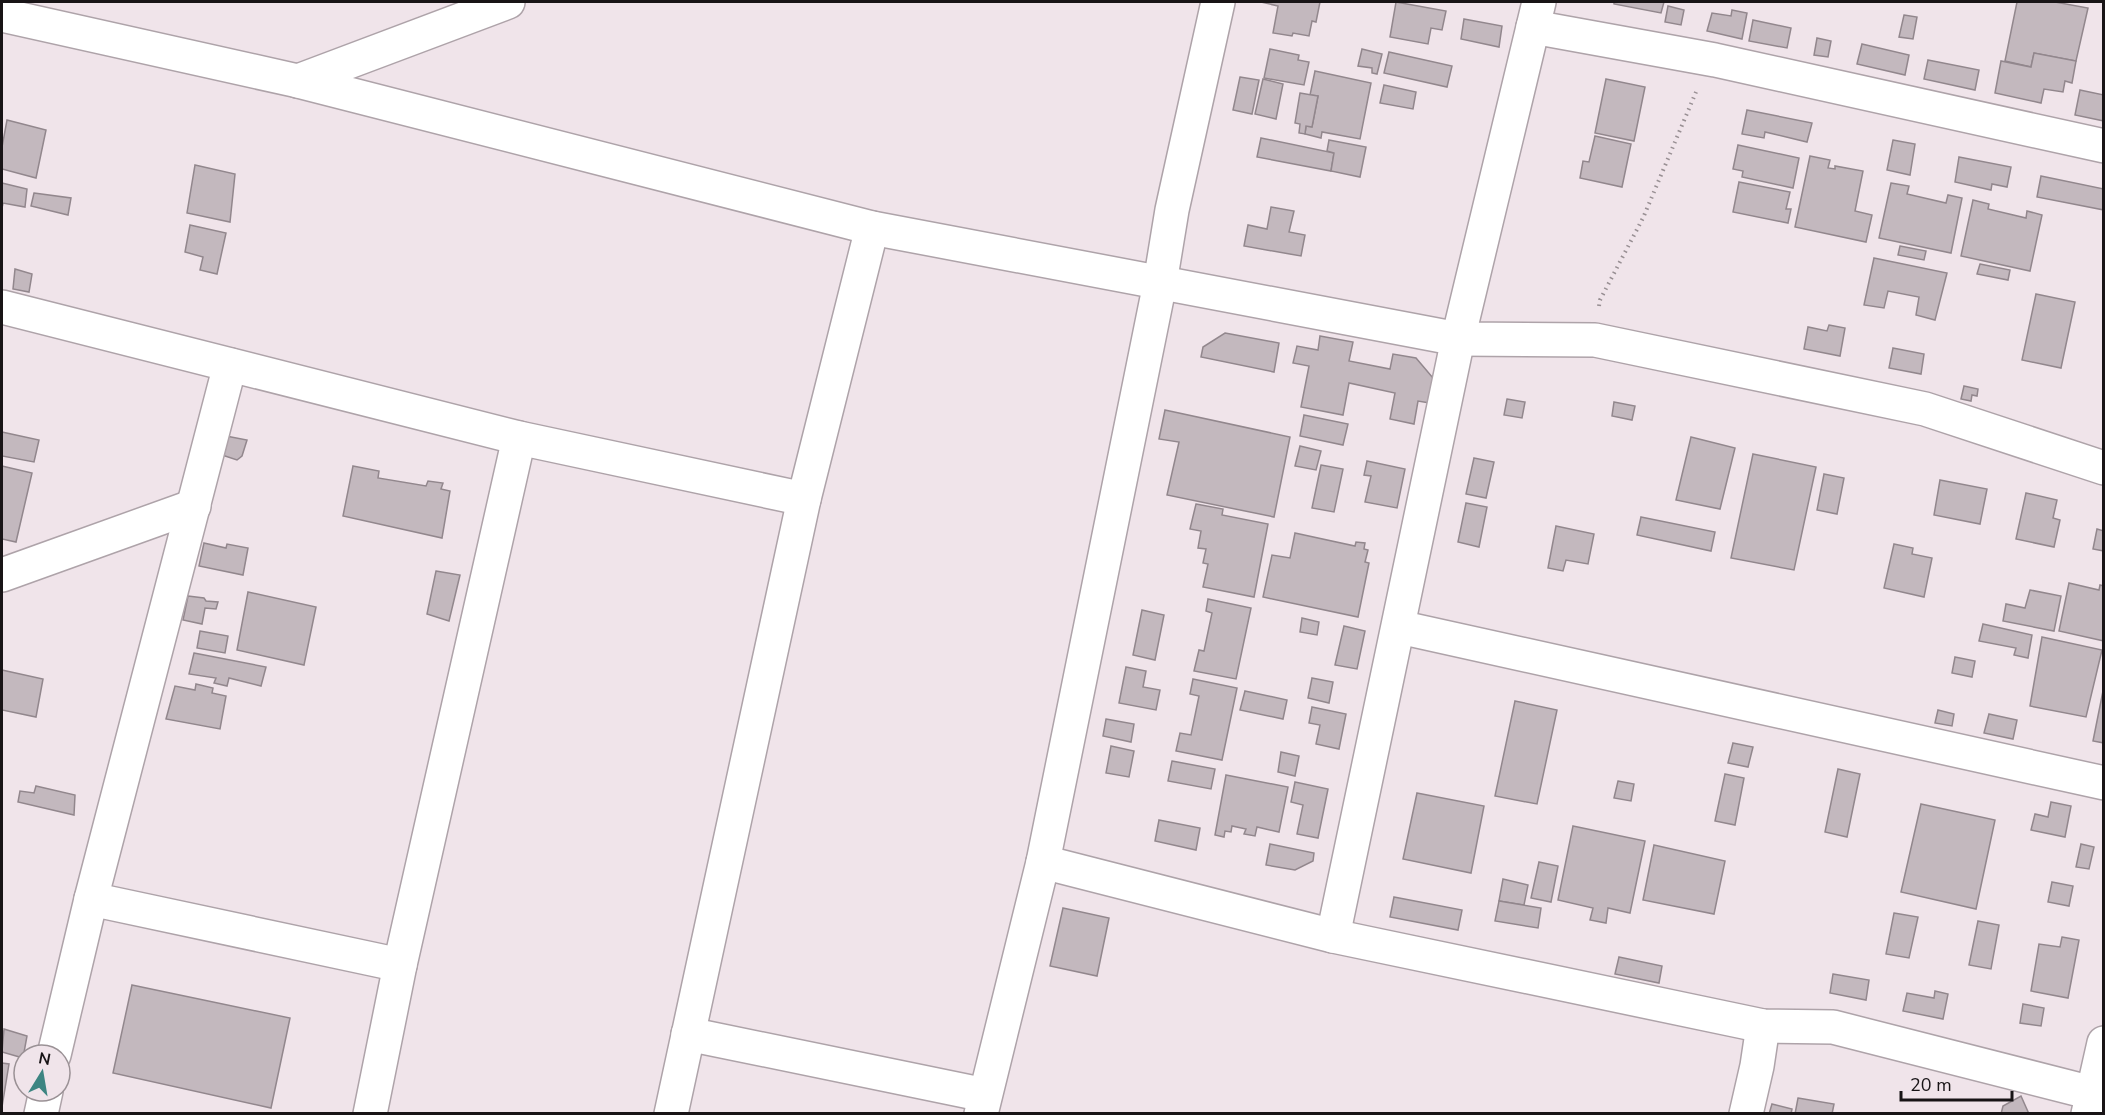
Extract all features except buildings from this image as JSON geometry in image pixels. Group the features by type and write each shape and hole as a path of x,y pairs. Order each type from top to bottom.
{"street":[{"path":"298,81 508,2"},
{"path":"688,1034 983,1104 1043,862 1160,283 1172,210 1218,2"},
{"path":"1333,936 1458,339 1536,14 1715,60 2103,146"},
{"path":"2,15 298,81 872,228 1458,339 1595,340 1925,409 2103,468"},
{"path":"670,1113 804,499 872,228"},
{"path":"2,307 519,438 804,499"},
{"path":"57,1043 91,899 230,365"},
{"path":"370,1113 400,965 519,438"},
{"path":"2,575 194,506"},
{"path":"1399,627 2103,783"},
{"path":"1043,862 1333,936 1763,1026 1833,1027 2095,1101 2103,1043"},
{"path":"91,899 400,965"},
{"path":"1746,1113 1763,1026"}],"path":[{"path":"1595,340 1600,300 1643,218 1704,75 1715,60"}]}
